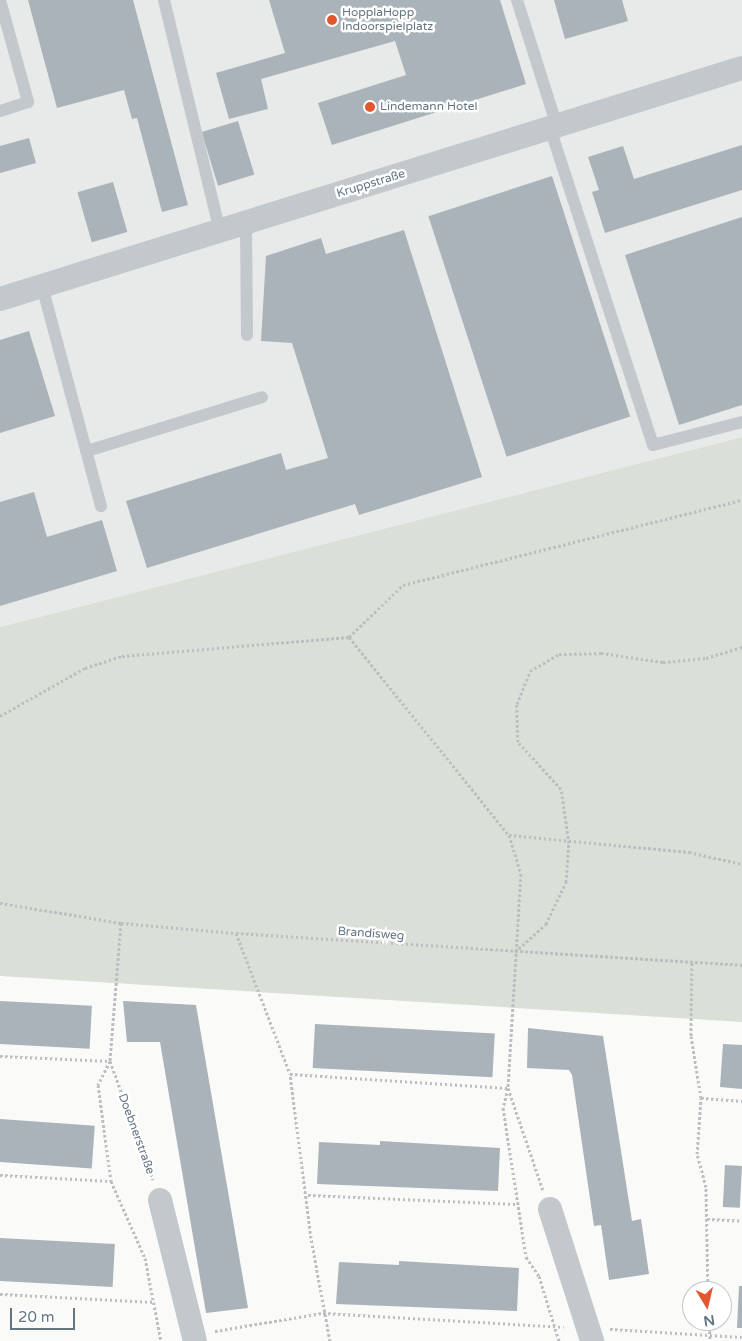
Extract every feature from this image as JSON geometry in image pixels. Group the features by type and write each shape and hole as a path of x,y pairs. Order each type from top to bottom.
{"street":[{"name":"Kruppstraße","path":"0,300 742,68"},
{"path":"160,1200 194,1338"},
{"path":"550,1209 590,1334"}],"lane":[{"path":"0,0 28,102 0,111"},
{"path":"164,0 220,231"},
{"path":"517,0 554,127 653,445 742,422"},
{"path":"246,223 247,335"},
{"path":"42,286 102,506"},
{"path":"86,451 262,397"}],"path":[{"path":"0,716 86,668 122,656 349,637 403,585 742,500"},
{"path":"349,637 509,836 520,874 514,952 508,1088 503,1108 516,1204 526,1256 539,1276 559,1341"},
{"path":"514,952 546,924 566,882 569,843 561,789 518,742 517,704 530,671 559,654 601,653 663,662 706,658 742,647"},
{"path":"509,836 569,843 689,852 742,864"},
{"name":"Brandisweg","path":"0,903 121,923 236,933 742,965"},
{"name":"Doebnerstraße","path":"121,923 110,1061 160,1200"},
{"path":"236,933 290,1074 323,1313 330,1341"},
{"path":"692,963 691,1036 701,1098 697,1154 707,1219 708,1281"},
{"path":"0,1056 110,1061 98,1085 111,1181 145,1258 161,1341"},
{"path":"290,1074 508,1088"},
{"path":"508,1088 550,1209"},
{"path":"701,1098 742,1101"},
{"path":"0,1175 111,1181"},
{"path":"308,1194 516,1204"},
{"path":"707,1219 742,1221"},
{"path":"0,1294 154,1302"},
{"path":"194,1338 323,1313 555,1326 590,1334 742,1337"},
{"path":"709,1331 710,1341"}],"shaded area":[{"path":"0,0 742,0 742,437 0,627"},
{"path":"742,437 742,1022 0,976 0,627"}],"building":[{"path":"28,0 133,0 188,205 162,212 137,118 132,119 124,90 57,108"},
{"path":"269,0 500,0 526,84 332,145 318,103 406,75 395,41 261,79 268,109 229,119 216,73 285,53"},
{"path":"554,0 622,0 628,21 565,39"},
{"path":"238,121 254,175 218,186 202,132"},
{"path":"29,138 36,163 0,173 0,146"},
{"path":"742,145 742,190 605,233 592,192 599,190 588,157 623,146 634,179"},
{"path":"552,176 630,417 507,457 428,216"},
{"path":"113,182 127,232 92,242 77,192"},
{"path":"742,217 742,405 679,425 625,255"},
{"path":"404,230 482,477 359,515 355,504 147,568 126,501 281,453 286,470 328,458 292,343 261,341 266,256 321,238 326,254"},
{"path":"29,331 55,416 0,433 0,340"},
{"path":"34,492 47,537 102,520 117,571 0,606 0,502"},
{"path":"0,1001 92,1006 90,1049 0,1044"},
{"path":"123,1001 196,1005 248,1308 206,1313 160,1042 127,1042"},
{"path":"315,1024 495,1033 492,1077 313,1068"},
{"path":"528,1028 603,1036 632,1221 641,1219 649,1274 609,1280 601,1225 594,1226 572,1075 569,1070 527,1068"},
{"path":"723,1044 742,1045 742,1089 720,1087"},
{"path":"0,1119 95,1126 92,1169 0,1162"},
{"path":"380,1141 500,1148 498,1191 317,1184 319,1142 380,1145"},
{"path":"725,1165 742,1166 740,1208 723,1207"},
{"path":"0,1238 115,1244 113,1287 0,1281"},
{"path":"399,1261 519,1268 517,1311 336,1304 339,1262 399,1265"},
{"path":"739,1286 742,1286 742,1328 737,1328"}],"place":[{"name":"HopplaHopp Indoorspielplatz","path":"332,20"},
{"name":"Lindemann Hotel","path":"370,107"}]}
